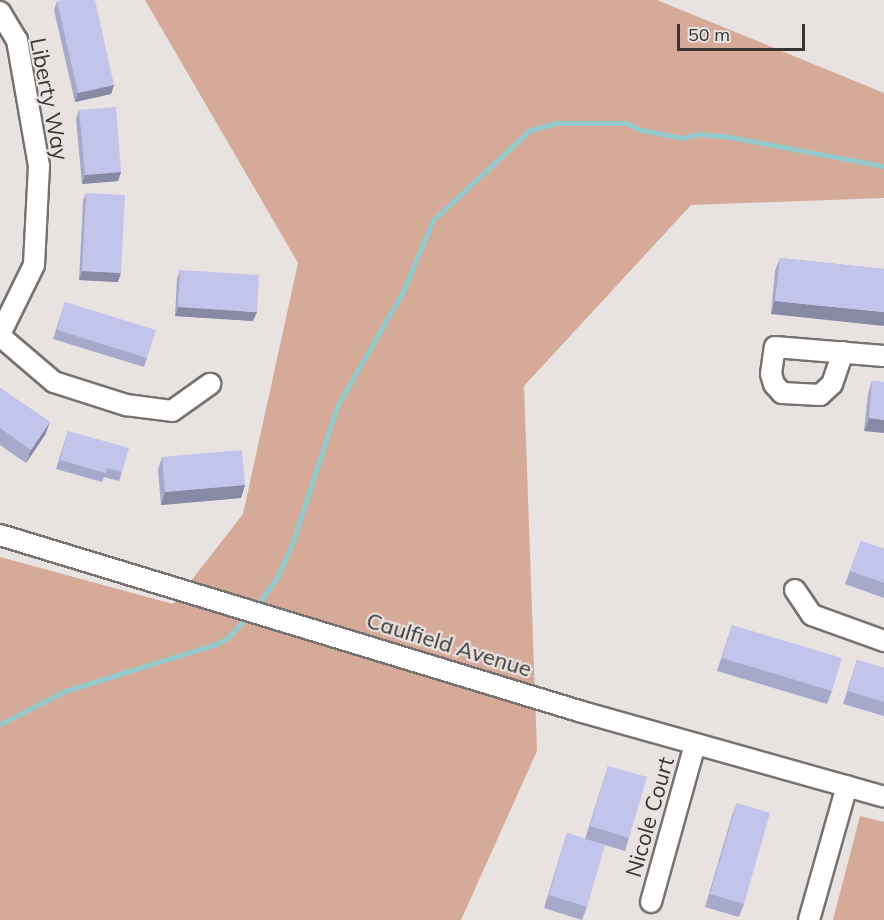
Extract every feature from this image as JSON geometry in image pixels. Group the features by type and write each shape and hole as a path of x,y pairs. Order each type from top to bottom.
{"street":[{"name":"Liberty Way","path":"0,12 17,40 39,166 34,265 0,335"},
{"path":"0,335 54,382 126,405 172,411 210,384"},
{"path":"843,352 832,384 811,397 777,390 771,374 775,346 843,352 884,356"},
{"name":"Caulfield Avenue","path":"0,535 243,606 695,744 884,796"},
{"path":"795,590 812,615 884,641"},
{"name":"Nicole Court","path":"651,902 695,744"},
{"path":"809,920 847,786"}],"shaded area":[{"path":"145,0 657,0 884,93 884,198 691,205 524,386 537,751 461,920 0,920 0,557 173,604 243,514 298,263"},
{"path":"860,816 884,822 884,920 833,920"}],"building":[{"path":"95,0 114,85 78,93 57,1"},
{"path":"116,107 121,172 85,175 79,110"},
{"path":"86,193 125,195 121,273 82,271"},
{"path":"780,258 884,269 884,312 775,301"},
{"path":"180,270 259,275 257,312 178,307"},
{"path":"65,302 156,330 147,358 57,330"},
{"path":"872,381 884,382 884,420 869,418"},
{"path":"0,388 50,422 31,450 0,428"},
{"path":"68,431 129,448 122,472 107,468 106,473 60,460"},
{"path":"242,450 245,485 165,492 162,457"},
{"path":"861,541 884,549 884,583 850,571"},
{"path":"732,625 842,658 832,691 722,658"},
{"path":"857,660 884,668 884,702 848,691"},
{"path":"608,766 647,777 629,838 590,826"},
{"path":"737,803 770,813 744,904 710,894"},
{"path":"567,833 605,845 587,907 549,895"}],"waterway":[{"path":"256,607 278,575 293,541 337,406 403,291 433,220 530,130 557,123 626,123 641,130 682,138 698,134 730,137 884,166"},
{"path":"0,724 65,691 216,644 226,639 250,614"}]}
